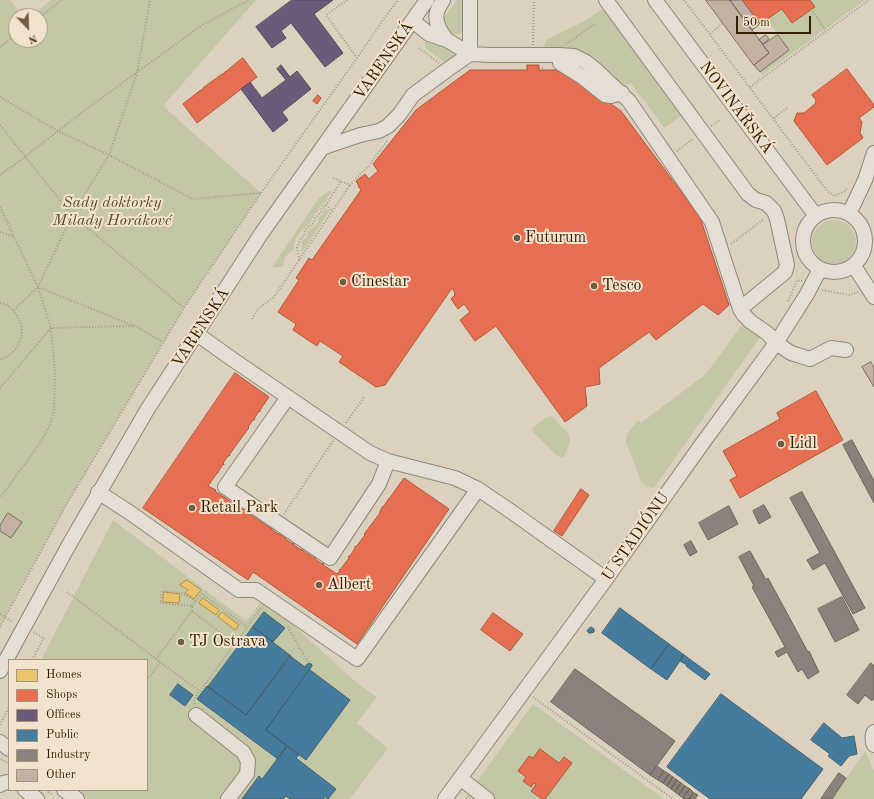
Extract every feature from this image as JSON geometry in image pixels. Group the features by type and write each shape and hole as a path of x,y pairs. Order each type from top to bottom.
{"street":[{"name":"VARENSKÁ","path":"0,672 98,492 147,410 261,234 427,0"},
{"path":"443,0 437,11 436,18 442,34 447,40"},
{"path":"470,0 470,54"},
{"path":"606,0 748,194 756,200 766,203 774,211 787,266 786,272 740,309"},
{"name":"NOVINÁŘSKÁ","path":"655,0 816,216"},
{"path":"413,21 429,34 447,40 470,54"},
{"path":"322,148 360,135 379,131 388,126 399,115 414,95 470,54 535,47 561,49 586,62 622,93 668,157 713,225 740,309 743,314 751,322 767,333 776,343 791,353 812,362 831,348 846,350"},
{"path":"849,214 865,180 874,153"},
{"path":"840,210 849,214 859,222 863,230 865,247 862,255 854,266 844,271 831,273 820,269 810,262 803,250 802,241 805,228 809,222 822,212 840,210"},
{"path":"854,266 874,297"},
{"name":"U STADIÓNU","path":"445,799 776,343 804,299 820,269"},
{"path":"197,334 370,453 388,461 455,478 478,489 606,579"},
{"path":"288,397 225,487 330,558 379,484 388,461"},
{"path":"98,492 130,512 239,590 256,590 357,659 478,489"},
{"path":"196,715 243,752 248,761 247,774 228,799"},
{"path":"874,732 872,741 874,745"},
{"path":"0,742 8,748"},
{"path":"460,778 488,799"},
{"path":"65,791 77,799"}],"path":[{"path":"48,11 62,0"},
{"path":"14,310 38,287 72,215 109,155 137,73 150,0"},
{"path":"0,175 202,25 248,0"},
{"path":"347,0 326,15 357,58"},
{"path":"0,627 66,507 184,308 261,193 398,0"},
{"path":"534,0 535,47"},
{"path":"684,0 828,192 835,196 845,191 849,186"},
{"path":"750,87 869,0"},
{"path":"811,9 826,31"},
{"path":"561,49 596,23"},
{"path":"710,34 723,23"},
{"path":"419,48 443,65 447,70"},
{"path":"0,98 58,131 109,155 193,199 261,193"},
{"path":"774,118 787,108"},
{"path":"668,157 702,132 722,120"},
{"path":"0,125 72,215 184,308"},
{"path":"252,319 258,309 274,297 350,185 359,174 370,166 372,161 390,138"},
{"path":"359,174 361,178"},
{"path":"333,178 350,185"},
{"path":"299,260 297,248 305,230 314,223 315,218 321,212 322,207 326,205 342,181"},
{"path":"326,205 333,211"},
{"path":"0,207 38,287 51,328 55,366 54,411 50,425 38,446 0,498"},
{"path":"721,251 774,211"},
{"path":"0,232 15,237"},
{"path":"38,287 135,326 163,342"},
{"path":"0,303 14,310 21,322 22,335 19,345 10,355 0,360"},
{"path":"0,388 51,328 135,326"},
{"path":"278,523 365,396"},
{"path":"192,606 160,602 162,591 182,593 196,601"},
{"path":"67,592 199,691"},
{"path":"156,659 192,611 192,606 202,594 247,627"},
{"path":"196,715 194,699 263,606"},
{"path":"192,611 235,644"},
{"path":"288,626 309,664"},
{"path":"148,679 160,662"},
{"path":"524,690 673,799"},
{"path":"0,725 8,709"}],"green space":[{"name":"Sady doktorky Milady Horákové","path":"0,0 10,0 16,8 8,8 8,48 48,48 48,8 41,8 51,0 256,0 163,106 261,193 184,308 65,507 0,627"},
{"path":"457,0 466,0 465,29 459,34 455,34 445,29 440,23"},
{"path":"810,0 865,0 762,75 760,72 789,50 767,19 782,9 792,23 815,7"},
{"path":"604,8 682,115 664,128 630,83 622,90 587,58 545,49 544,46 546,40 588,19"},
{"path":"429,39 455,51 452,58 446,63 425,48 425,43"},
{"path":"330,190 332,193 320,206 310,224 303,229 296,238 293,250 285,257 283,267 272,267 319,198"},
{"path":"324,208 330,210 301,254 302,241 307,237 308,231 317,224"},
{"path":"830,220 838,220 850,226 856,238 856,246 850,258 838,264 830,264 818,258 812,246 812,238 818,226"},
{"path":"743,323 761,336 654,488 647,487 641,481 626,443 627,434 638,420 641,423 706,374"},
{"path":"552,416 570,436 570,442 564,457 562,458 556,455 533,432 532,428 547,417"},
{"name":"TJ Ostrava","path":"113,520 246,621 261,602 292,624 358,684 377,697 357,723 388,748 350,799 86,799 74,791 148,791 148,659 42,659"},
{"path":"533,704 664,799 464,799"},
{"path":"865,751 874,771 874,799 832,799"}],"building: Homes":[{"path":"187,580 201,590 194,599 185,593 188,590 180,585"},
{"path":"164,592 180,594 179,603 163,602"},
{"path":"203,598 219,610 216,615 199,603"},
{"path":"222,612 239,625 235,630 218,617"}],"building: Shops":[{"path":"742,0 810,0 815,7 792,23 782,9 760,24"},
{"path":"243,58 257,77 197,123 183,104"},
{"name":"Futurum","path":"527,65 539,65 539,70 562,70 621,111 700,217 729,305 718,315 703,304 656,340 649,332 599,368 600,384 585,387 587,406 565,422 496,326 475,341 460,320 470,312 464,304 458,309 451,299 455,295 452,288 385,385 376,387 339,362 343,356 320,341 317,346 293,330 296,324 278,312 299,280 296,278 309,258 312,260 361,190 356,181 365,174 369,179 378,171 373,164 416,110 470,70 527,70"},
{"path":"847,69 874,107 859,118 862,122 860,133 863,138 827,165 794,121 797,113 804,113 815,104 816,100 812,95"},
{"path":"318,95 321,98 317,104 313,101"},
{"name":"Retail Park","path":"235,373 269,397 260,412 259,411 255,419 248,427 249,428 223,463 224,465 223,464 208,486 272,528 271,529 286,538 285,539 314,557 322,564 323,563 323,565 337,574 349,558 348,557 355,546 356,547 380,513 379,512 382,507 404,478 449,509 357,644 253,572 248,580 143,508"},
{"path":"816,391 843,440 740,498 730,480 737,476 723,451 780,419 777,413"},
{"path":"581,489 589,495 562,536 554,531"},
{"path":"493,613 523,634 510,651 481,630"},
{"path":"540,749 559,763 564,757 572,763 545,799 542,799 531,791 536,785 534,783 531,787 523,781 526,777 518,771 529,756 533,758"}],"building: Offices":[{"path":"292,0 333,0 314,14 343,53 325,67 291,23 281,31 286,38 272,48 256,27"},
{"path":"281,65 290,77 297,71 311,89 282,112 288,120 273,132 241,89 250,82 262,98 286,80 277,69"}],"building: Public":[{"path":"620,608 669,644 651,669 602,633"},
{"path":"264,612 285,628 273,642 253,627"},
{"path":"253,627 291,656 246,715 208,687"},
{"path":"591,627 594,629 594,632 589,633 587,631"},
{"path":"669,644 684,655 667,680 651,669"},
{"path":"684,655 710,674 705,680 680,661"},
{"path":"290,656 305,667 310,663 312,666 266,730 287,746 278,759 197,699 207,686 246,715"},
{"path":"310,670 350,700 306,760 266,730"},
{"path":"178,684 193,695 185,706 170,695"},
{"path":"721,694 823,769 801,799 710,799 667,767"},
{"path":"824,723 842,738 854,736 857,754 849,756 841,766 828,756 830,754 811,740"},
{"path":"287,746 299,755 296,758 336,789 328,799 325,797 323,799 290,799 286,796 283,799 242,799 259,776 262,779"}],"building: Industry":[{"path":"852,440 874,481 874,503 843,445"},
{"path":"802,492 865,608 853,614 825,563 813,570 807,560 820,553 790,498"},
{"path":"764,505 771,517 759,524 753,511"},
{"path":"729,506 738,524 708,540 699,523"},
{"path":"691,541 697,552 690,556 684,545"},
{"path":"750,551 766,580 768,578 808,652 809,651 819,672 808,679 802,669 798,672 787,652 778,657 775,652 785,647 752,587 754,586 739,557"},
{"path":"842,597 859,630 835,642 818,609"},
{"path":"871,663 874,666 874,698 872,701 865,695 858,704 847,695"},
{"path":"575,669 675,741 650,775 551,702"},
{"path":"657,766 664,771 658,780 650,775"},
{"path":"664,771 669,774 663,783 658,780"},
{"path":"839,773 846,778 832,799 821,799"},
{"path":"669,774 673,777 667,786 663,783"},
{"path":"673,777 677,780 671,789 667,786"},
{"path":"677,780 681,783 675,792 671,789"},
{"path":"681,783 685,786 679,795 675,792"},
{"path":"685,786 690,789 683,798 679,795"},
{"path":"690,789 694,793 689,799 683,798"},
{"path":"694,793 698,795 695,799 689,799"}],"building: Other":[{"path":"706,0 730,0 769,53 754,65"},
{"path":"730,0 742,0 760,24 752,30"},
{"path":"766,35 769,39 763,44 759,40"},
{"path":"778,35 789,50 760,72 754,65 769,53 763,45"},
{"path":"871,362 874,368 874,387 862,367"},
{"path":"8,513 22,522 11,538 0,531 0,526"}],"place":[{"name":"Futurum","path":"517,238"},
{"name":"Cinestar","path":"343,282"},
{"name":"Tesco","path":"594,286"},
{"name":"Lidl","path":"781,444"},
{"name":"Retail Park","path":"192,508"},
{"name":"Albert","path":"319,585"},
{"name":"TJ Ostrava","path":"181,642"}]}
